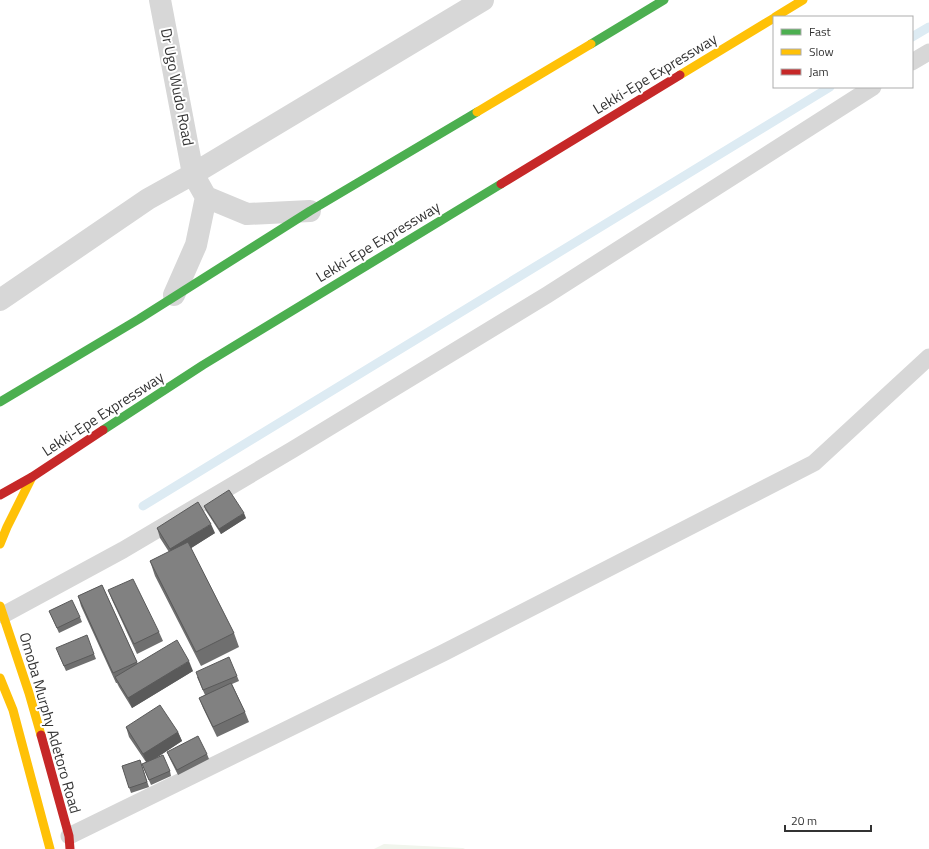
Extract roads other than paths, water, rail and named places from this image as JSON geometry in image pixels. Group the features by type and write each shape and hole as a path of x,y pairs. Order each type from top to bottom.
{"main road":[{"path":"0,402 139,319 174,295 310,211 664,0"},
{"name":"Lekki-Epe Expressway","path":"776,16 803,0"},
{"name":"Lekki-Epe Expressway","path":"0,495 32,477 203,365 773,18"},
{"path":"0,544 32,477"},
{"name":"Omoba Murphy Adetoro Road","path":"2,611 29,693 69,843"},
{"path":"0,678 6,711 50,849"}],"street":[{"name":"Dr Ugo Wudo Road","path":"160,0 193,174 206,196"},
{"path":"0,300 148,198 193,174 483,0"},
{"path":"174,295 196,245 206,196 247,214 310,211"}],"lane":[{"path":"913,61 929,52"},
{"path":"2,611 123,550 306,442 547,295 871,88"},
{"path":"69,843 814,463 929,358"}],"waterway":[{"path":"913,36 929,27"},
{"path":"143,506 828,88"}]}
